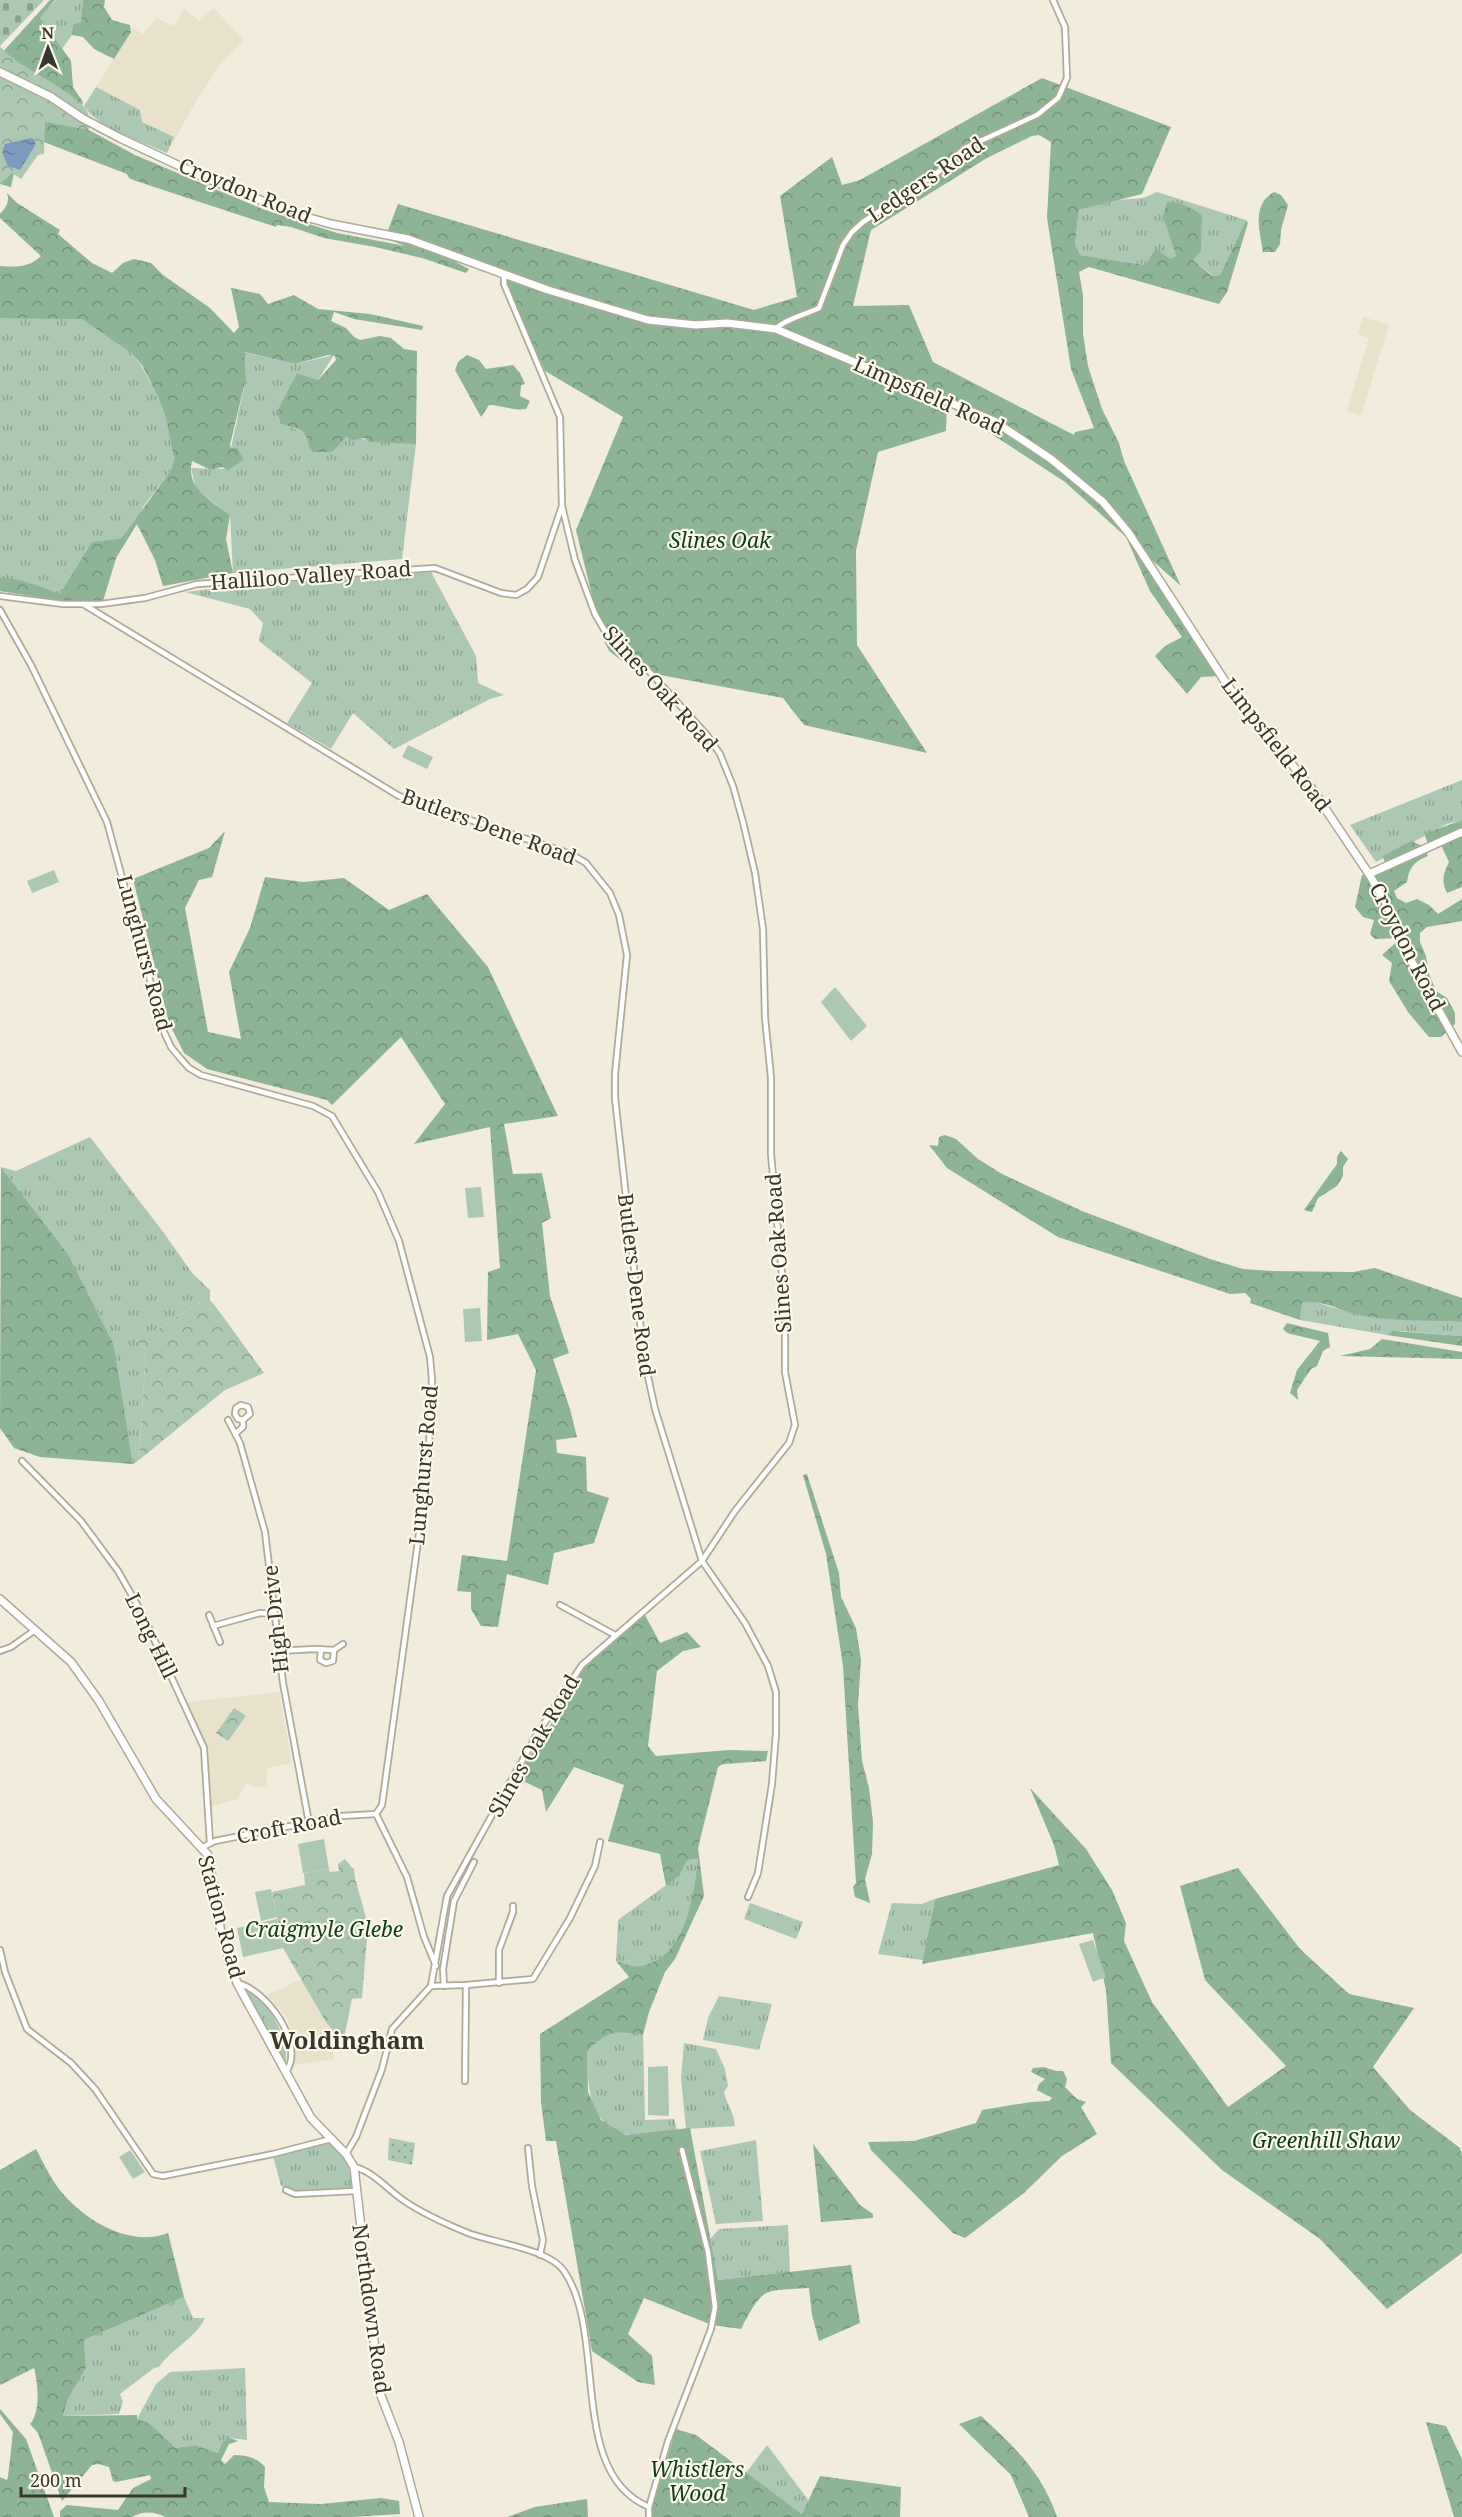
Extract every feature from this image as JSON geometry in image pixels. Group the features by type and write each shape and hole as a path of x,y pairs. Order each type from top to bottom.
{"main road":[{"name":"Croydon Road","path":"0,72 51,97 82,118 120,138 199,175 292,213 331,224 408,239 504,274"},
{"name":"Limpsfield Road","path":"504,274 548,290 648,320 696,325 727,323 776,329 994,421 1051,459 1103,502 1128,532 1230,689 1312,789 1369,874"},
{"path":"1369,874 1462,832"},
{"name":"Croydon Road","path":"1369,874 1386,903 1413,964 1462,1052"},
{"name":"Station Road","path":"0,1599 76,1668 99,1701 156,1799 206,1845 221,1933 237,1983 311,2118 346,2154 354,2167"},
{"name":"Northdown Road","path":"354,2167 380,2393 399,2442 419,2517"}],"street":[{"name":"Ledgers Road","path":"776,329 779,325 819,308 843,245 863,222 937,173 965,148 1038,115 1058,98 1067,78 1066,44 1065,27 1053,0"},
{"name":"Slines Oak Road","path":"346,2154 356,2137 382,2069 392,2029 431,1986 447,1896 464,1861 495,1813 517,1767 582,1665 702,1561 735,1511 789,1443 795,1425 785,1372 785,1308 771,1154 771,1077 765,1018 763,929 743,822 733,786 720,754 688,712 646,668 622,650 606,633 595,614 575,560 562,506 560,417 504,284 504,274"},
{"name":"Halliloo Valley Road","path":"0,596 58,604 102,604 145,598 196,584 435,568 501,593 516,595 527,589 538,577 562,506"},
{"path":"558,521 566,521"},
{"name":"Butlers Dene Road","path":"83,604 399,796 571,854 586,863 604,883 619,915 627,955 615,1074 615,1098 644,1358 665,1445 702,1561 745,1623 768,1666 776,1692 777,1733 772,1784 758,1873 748,1897"},
{"name":"Lunghurst Road","path":"0,610 31,665 107,822 123,874 150,986 171,1047 189,1068 201,1075 313,1106 332,1116 378,1192 399,1241 430,1357 430,1429 428,1468 394,1729 382,1805 376,1814"},
{"name":"High Drive","path":"228,1420 236,1433 265,1532 283,1683 309,1823"},
{"path":"236,1433 243,1427 243,1420"},
{"name":"Long Hill","path":"22,1461 81,1521 118,1571 142,1613 204,1748 206,1845"},
{"path":"560,1605 615,1635"},
{"path":"213,1626 260,1614 275,1614"},
{"path":"209,1615 220,1642"},
{"path":"0,1650 12,1647 35,1629"},
{"path":"279,1651 334,1650 343,1644"},
{"path":"321,1649 320,1660 326,1664 333,1661 334,1650"},
{"path":"376,1814 407,1877 424,1937 436,1966"},
{"name":"Croft Road","path":"206,1845 341,1816 376,1814"},
{"path":"431,1986 532,1979 570,1918 595,1866 600,1842"},
{"path":"444,1986 443,1969 454,1901 474,1862"},
{"path":"499,1983 499,1950 513,1912 513,1906"},
{"path":"0,1950 5,1972 27,2029 71,2064 95,2089 153,2174 163,2176 273,2154 331,2139"},
{"path":"237,1983 261,1996 281,2019 291,2057 290,2067 286,2072"},
{"path":"465,2081 466,1985"},
{"path":"528,2148 532,2186 543,2240 540,2255"},
{"path":"649,2517 668,2441 711,2330 715,2307 708,2252 682,2150"},
{"path":"354,2167 371,2175 404,2201 445,2223 476,2236 551,2259 564,2270 580,2309 588,2344 593,2406 598,2436 606,2460 622,2487 637,2502 650,2507"},
{"path":"286,2190 295,2194 356,2191"}],"shaded area":[{"path":"184,8 199,21 214,8 243,40 219,66 167,153 89,115 84,106 133,28 143,34 157,18 174,26"},
{"path":"1363,317 1389,325 1361,416 1347,411 1369,338 1358,334"},
{"path":"279,1692 292,1763 267,1768 266,1786 256,1787 246,1783 238,1799 211,1806 208,1748 187,1702"},
{"path":"302,1979 324,2019 343,2035 339,2051 333,2051 334,2059 295,2065 288,2019 267,1995"}],"green space":[{"path":"0,0 44,0 0,46"},
{"name":"Slines Oak","path":"50,0 55,0 40,18 71,61 73,87 83,102 76,123 135,155 265,210 337,233 405,246 385,238 398,204 754,310 797,297 780,196 832,157 842,185 860,180 1042,78 1171,127 1142,194 1079,210 1075,243 1080,255 1145,265 1156,249 1170,259 1176,256 1163,217 1167,202 1181,204 1190,207 1202,216 1201,251 1193,260 1212,276 1220,275 1246,220 1248,223 1227,292 1219,304 1089,267 1079,272 1083,295 1083,334 1088,366 1102,409 1181,586 1135,545 1219,676 1201,677 1187,694 1155,656 1165,646 1182,637 1150,591 1126,537 1065,482 947,405 946,431 878,452 856,551 857,645 927,753 804,725 783,698 634,670 609,651 602,636 576,530 623,417 545,371 500,276 454,261 469,269 466,273 422,258 324,238 291,227 277,225 276,227 136,181 129,178 127,174 36,139 14,173 11,187 0,184 0,55","holes":["1039,135 1051,142 1047,218 1071,369 1094,428 1075,432 1074,435 933,362 909,305 853,306 871,230 987,158 1032,136"]},
{"path":"56,0 83,0 81,22 62,49 39,18"},
{"path":"83,0 105,0 104,7 112,20 130,25 131,32 114,59 94,49 83,37 72,35 73,25 81,22"},
{"path":"0,46 8,55 75,98 89,116 89,130 45,122 44,154 38,155 21,179 12,173 0,184"},
{"path":"96,87 140,110 142,122 174,137 167,153 121,134 90,114 84,106"},
{"path":"1157,192 1246,220 1220,275 1213,276 1193,260 1201,232 1202,216 1163,217 1176,256 1170,259 1148,260 1145,265 1080,255 1075,243 1079,210 1118,200 1143,198"},
{"path":"1274,192 1281,195 1288,205 1281,230 1280,244 1275,252 1263,252 1259,227 1260,211 1267,197"},
{"path":"7,193 17,203 60,230 58,234 92,263 112,273 123,263 134,259 151,263 163,275 210,308 234,333 239,327 231,288 260,294 268,304 294,295 318,309 370,314 423,326 422,330 354,319 334,312 331,321 346,328 360,340 380,336 391,338 404,349 417,351 416,444 369,442 365,438 353,440 346,437 332,452 313,452 302,432 280,423 279,407 297,373 318,380 336,360 335,356 328,355 295,364 244,352 246,378 230,445 231,448 237,448 244,460 228,470 222,467 211,470 192,461 191,470 192,479 202,493 230,515 226,539 233,573 163,586 155,560 137,524 116,558 103,601 63,601 0,591 0,578 8,578 60,594 92,542 120,539 124,535 171,470 174,459 166,419 159,399 142,365 130,352 82,319 0,318 0,266 22,266 32,263 41,256 0,218 8,202"},
{"path":"0,318 86,320 130,352 141,365 159,399 166,419 174,459 171,470 143,507 137,523 116,558 103,601 63,601 0,591"},
{"path":"243,352 295,364 334,355 318,380 297,373 279,407 279,421 306,434 416,444 402,559 233,573 230,515 196,489 191,468 224,469 244,460 231,448 246,378"},
{"path":"467,355 479,360 486,369 513,365 525,384 521,385 520,396 530,401 526,409 489,405 481,417 455,370 458,362"},
{"path":"431,572 476,656 478,683 504,695 490,699 394,749 353,713 331,749 287,723 312,683 259,641 263,623 250,609 185,592 257,584"},
{"path":"408,745 433,757 427,769 402,757"},
{"path":"1462,780 1462,820 1447,824 1376,862 1350,825"},
{"path":"1462,820 1462,887 1447,893 1444,878 1449,862 1441,845 1428,844 1425,836 1429,832"},
{"path":"225,831 212,877 199,880 185,908 208,1032 241,1039 229,972 250,928 265,877 303,882 344,878 389,910 427,894 488,967 558,1116 504,1124 513,1174 542,1173 551,1218 542,1223 550,1296 569,1353 553,1359 577,1437 556,1440 557,1453 586,1457 587,1491 609,1498 594,1543 554,1553 548,1585 507,1574 498,1627 481,1626 471,1609 471,1592 457,1591 462,1555 507,1561 536,1370 518,1334 487,1340 488,1272 500,1268 490,1127 414,1144 445,1104 401,1037 332,1105 327,1100 207,1069 184,1053 169,1023 133,879 209,848"},
{"path":"1411,841 1425,847 1428,856 1413,865 1407,882 1394,891 1397,898 1406,903 1417,899 1429,905 1438,914 1462,899 1462,921 1427,927 1420,933 1420,942 1436,991 1447,998 1455,1013 1455,1024 1441,1037 1429,1037 1408,1012 1389,981 1392,963 1382,955 1401,938 1375,939 1370,934 1374,920 1363,917 1355,907 1362,875 1375,873 1385,864 1383,856"},
{"path":"54,870 59,882 32,893 27,881"},
{"path":"835,987 867,1026 851,1041 821,1002"},
{"path":"945,1135 956,1139 978,1159 1002,1174 1082,1211 1210,1259 1243,1269 1273,1271 1353,1272 1375,1268 1462,1298 1462,1322 1381,1318 1355,1314 1314,1302 1302,1303 1300,1320 1250,1303 1251,1299 1245,1293 1230,1294 1058,1237 947,1168 929,1145 938,1146 939,1137"},
{"path":"90,1137 192,1273 210,1290 210,1300 216,1307 211,1310 200,1302 152,1333 140,1333 137,1341 146,1350 139,1460 133,1464 114,1345 68,1254 1,1167 16,1171"},
{"path":"1341,1151 1348,1159 1337,1186 1318,1198 1312,1212 1304,1210 1337,1164 1337,1157"},
{"path":"1,1167 68,1254 114,1345 133,1464 40,1457 14,1448 0,1428"},
{"path":"481,1187 484,1217 468,1218 465,1188"},
{"path":"1311,1300 1329,1307 1367,1315 1462,1322 1462,1336 1400,1331 1387,1335 1300,1320 1302,1303"},
{"path":"200,1302 211,1310 216,1307 264,1373 225,1390 139,1460 146,1350 137,1341 139,1333 152,1333"},
{"path":"480,1308 482,1341 465,1342 463,1309"},
{"path":"1287,1323 1328,1333 1330,1347 1323,1351 1317,1366 1311,1369 1297,1390 1298,1400 1290,1393 1297,1370 1320,1341 1287,1333 1283,1329"},
{"path":"1393,1331 1462,1336 1462,1346 1387,1335"},
{"path":"1382,1339 1462,1352 1462,1359 1340,1356 1370,1349"},
{"path":"807,1474 839,1573 841,1597 856,1628 861,1660 858,1704 862,1761 869,1788 873,1822 872,1854 865,1879 870,1903 855,1897 853,1887 856,1883 843,1666 826,1554 803,1475"},
{"path":"645,1615 660,1643 687,1632 701,1647 683,1651 657,1671 648,1746 656,1756 729,1750 768,1751 766,1761 723,1764 718,1767 698,1848 704,1896 675,1959 665,1972 649,2012 643,2035 612,2034 600,2040 587,2052 588,2092 601,2120 626,2135 690,2128 718,2280 851,2265 860,2323 819,2341 812,2315 809,2288 766,2293 754,2305 741,2329 712,2325 644,2298 628,2334 652,2356 655,2385 638,2382 592,2351 556,2141 546,2141 541,2102 540,2034 629,1977 616,1961 639,1966 655,1961 667,1952 677,1939 690,1908 698,1859 687,1860 680,1875 666,1886 660,1854 608,1841 624,1785 574,1767 546,1812 542,1790 525,1782 508,1790 562,1707 582,1670"},
{"path":"234,1708 246,1716 228,1741 216,1733"},
{"name":"Greenhill Shaw","path":"1030,1788 1086,1849 1112,1890 1126,1923 1124,1941 1152,2002 1228,2107 1286,2066 1205,1980 1180,1886 1238,1868 1300,1949 1349,1994 1414,2008 1373,2067 1410,2110 1460,2148 1462,2155 1462,2253 1387,2309 1320,2239 1222,2170 1111,2063 1106,1990 1093,1933 922,1964 935,1899 1059,1865 1054,1845"},
{"path":"324,1839 329,1869 303,1873 298,1844"},
{"name":"Craigmyle Glebe","path":"345,1859 354,1868 368,1925 362,1998 352,1999 341,2052 339,2051 343,2035 337,2036 324,2019 283,1948 272,1892 305,1885 304,1873 329,1869 330,1872 339,1871 338,1864"},
{"path":"698,1859 690,1908 677,1939 667,1952 655,1961 639,1966 616,1961 618,1920 680,1875 687,1860"},
{"path":"271,1889 277,1917 261,1921 255,1892"},
{"path":"935,1899 923,1960 878,1954 892,1903 921,1904"},
{"path":"750,1903 803,1922 796,1939 744,1919"},
{"path":"277,1919 283,1948 243,1957 237,1928"},
{"path":"1093,1940 1106,1977 1093,1982 1079,1944"},
{"path":"244,1989 261,2000 275,2019 284,2041 285,2062"},
{"path":"719,1996 772,2004 759,2050 703,2040 708,2018"},
{"path":"620,2031 643,2035 645,2120 674,2119 677,2130 643,2135 625,2134 603,2121 597,2111 589,2089 587,2052 603,2036"},
{"path":"684,2043 716,2049 725,2069 728,2086 724,2092 735,2126 686,2129 681,2078"},
{"path":"668,2066 669,2116 648,2115 648,2067"},
{"path":"1044,2067 1063,2071 1067,2079 1065,2087 1077,2099 1086,2102 1081,2107 1097,2134 1062,2156 1024,2193 965,2238 953,2233 871,2150 868,2142 914,2141 976,2123 982,2110 1049,2101 1052,2098 1037,2090 1039,2084 1045,2079 1031,2072 1033,2068"},
{"path":"389,2138 415,2143 412,2165 388,2160"},
{"path":"756,2140 763,2221 716,2224 700,2151"},
{"path":"330,2142 346,2163 352,2188 297,2191 281,2186 273,2156"},
{"path":"813,2144 860,2205 873,2214 873,2218 821,2222"},
{"path":"36,2149 59,2189 81,2211 94,2220 123,2234 138,2237 153,2237 168,2233 184,2297 84,2340 86,2368 68,2399 63,2416 137,2415 137,2419 149,2423 176,2448 195,2445 218,2453 223,2442 230,2438 238,2441 229,2444 221,2460 225,2464 234,2455 238,2455 259,2461 265,2467 264,2487 269,2502 321,2504 381,2498 399,2501 400,2514 352,2517 165,2517 148,2512 132,2517 60,2517 60,2511 67,2505 118,2510 133,2488 151,2479 150,2475 116,2482 113,2481 109,2467 99,2464 92,2465 62,2501 38,2433 30,2424 37,2405 37,2381 34,2368 0,2385 0,2170"},
{"path":"130,2150 145,2172 133,2179 119,2157"},
{"path":"788,2225 790,2272 718,2280 710,2239 719,2229"},
{"path":"184,2297 193,2318 205,2318 195,2332 159,2367 154,2368 120,2394 123,2402 119,2414 63,2416 68,2399 86,2368 84,2340"},
{"path":"245,2368 247,2440 230,2438 218,2453 195,2445 176,2448 149,2423 137,2419 156,2384 170,2372"},
{"path":"0,2409 26,2439 54,2517 0,2517 0,2477 7,2480 8,2477 13,2432 0,2414"},
{"path":"981,2416 1005,2438 1036,2474 1057,2517 1029,2517 1011,2475 959,2424"},
{"path":"1426,2422 1446,2426 1462,2459 1462,2517 1454,2517"},
{"name":"Whistlers Wood","path":"676,2429 696,2435 802,2514 820,2476 901,2487 900,2517 651,2517"},
{"path":"767,2445 809,2501 802,2514 746,2473"},
{"path":"587,2499 588,2517 507,2517 535,2507"}],"water":[{"path":"32,138 36,144 20,170 8,166 2,152 5,144"}],"district":[{"name":"Woldingham","path":"347,2041"}]}
